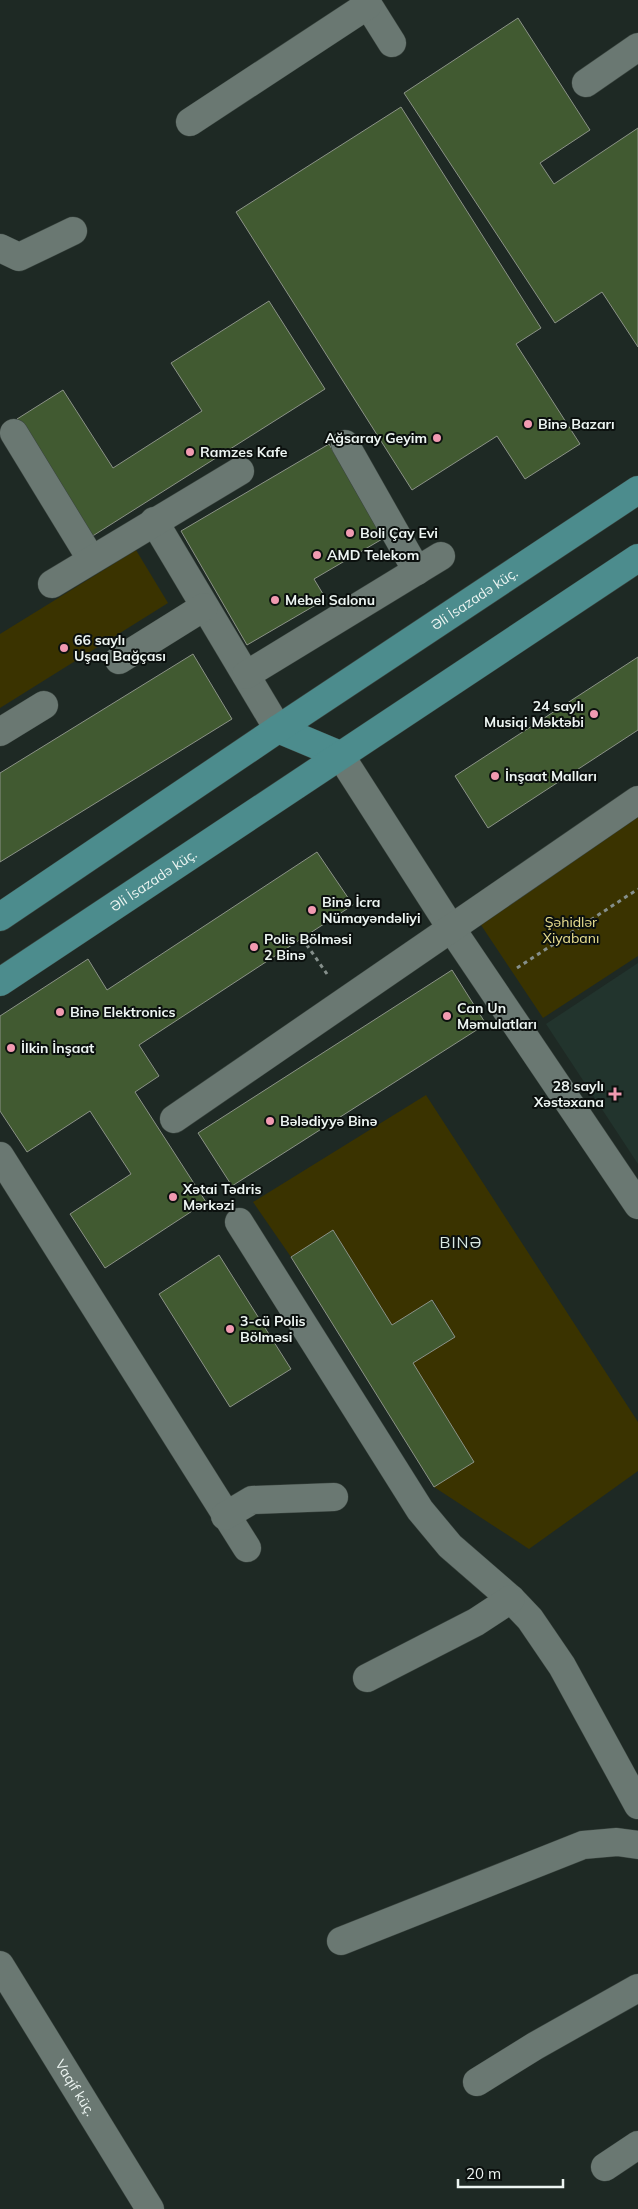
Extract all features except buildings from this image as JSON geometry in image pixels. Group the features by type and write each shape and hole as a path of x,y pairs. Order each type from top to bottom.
{"main road":[{"name":"Əli İsazadə küç.","path":"278,729 638,490"},
{"path":"340,755 638,558"},
{"path":"310,708 340,755"},
{"path":"0,917 278,729 340,755"},
{"name":"Əli İsazadə küç.","path":"0,982 340,755"}],"street":[{"path":"190,122 367,2 392,44"},
{"path":"586,83 638,47"},
{"path":"0,248 19,257 73,231"},
{"path":"14,433 91,559"},
{"path":"345,444 417,571"},
{"path":"52,584 240,471"},
{"path":"154,521 204,608 278,729"},
{"path":"246,675 441,556"},
{"path":"119,660 204,608"},
{"path":"0,732 44,705"},
{"path":"340,755 451,928 638,1205"},
{"path":"174,1119 638,800"},
{"path":"0,1156 225,1516 247,1548"},
{"path":"239,1222 420,1510 450,1546 530,1618 562,1666 638,1805"},
{"path":"225,1516 252,1500 334,1497"},
{"path":"367,1678 476,1622 511,1599"},
{"path":"341,1941 583,1845 617,1842 638,1845"},
{"name":"Vaqif küç.","path":"0,1966 150,2209"},
{"path":"478,2082 536,2046 638,1988"},
{"path":"606,2167 638,2144"}],"path":[{"path":"512,971 638,889"},
{"path":"302,938 346,1001"}],"shaded area":[{"name":"28 saylı Xəstəxana","path":"638,963 638,1164 546,1024"}],"green space":[{"path":"136,550 168,603 0,708 0,634"},
{"name":"Şəhidlər Xiyabanı","path":"638,817 638,956 543,1018 479,922"},
{"path":"426,1095 638,1422 638,1471 529,1549 434,1487 413,1363 455,1337 433,1300 392,1325 333,1230 291,1257 253,1202"}],"place":[{"name":"Binə Bazarı","path":"528,424"},
{"name":"Ağsaray Geyim","path":"437,438"},
{"name":"Ramzes Kafe","path":"190,452"},
{"name":"Boli Çay Evi","path":"350,533"},
{"name":"AMD Telekom","path":"317,555"},
{"name":"Mebel Salonu","path":"275,600"},
{"name":"66 saylı Uşaq Bağçası","path":"64,648"},
{"name":"24 saylı Musiqi Məktəbi","path":"594,714"},
{"name":"İnşaat Malları","path":"495,776"},
{"name":"Binǝ İcra Nümayəndəliyi","path":"312,910"},
{"name":"Polis Bölməsi 2 Binə","path":"254,947"},
{"name":"Binə Elektronics","path":"60,1012"},
{"name":"Can Un Məmulatları","path":"447,1016"},
{"name":"İlkin İnşaat","path":"11,1048"},
{"name":"28 saylı Xəstəxana","path":"615,1094"},
{"name":"Bələdiyyə Binə","path":"270,1121"},
{"name":"Xətai Tədris Mərkəzi","path":"173,1197"},
{"name":"3-cü Polis Bölməsi","path":"230,1329"}],"district":[{"name":"BINƏ","path":"461,1242"}]}
